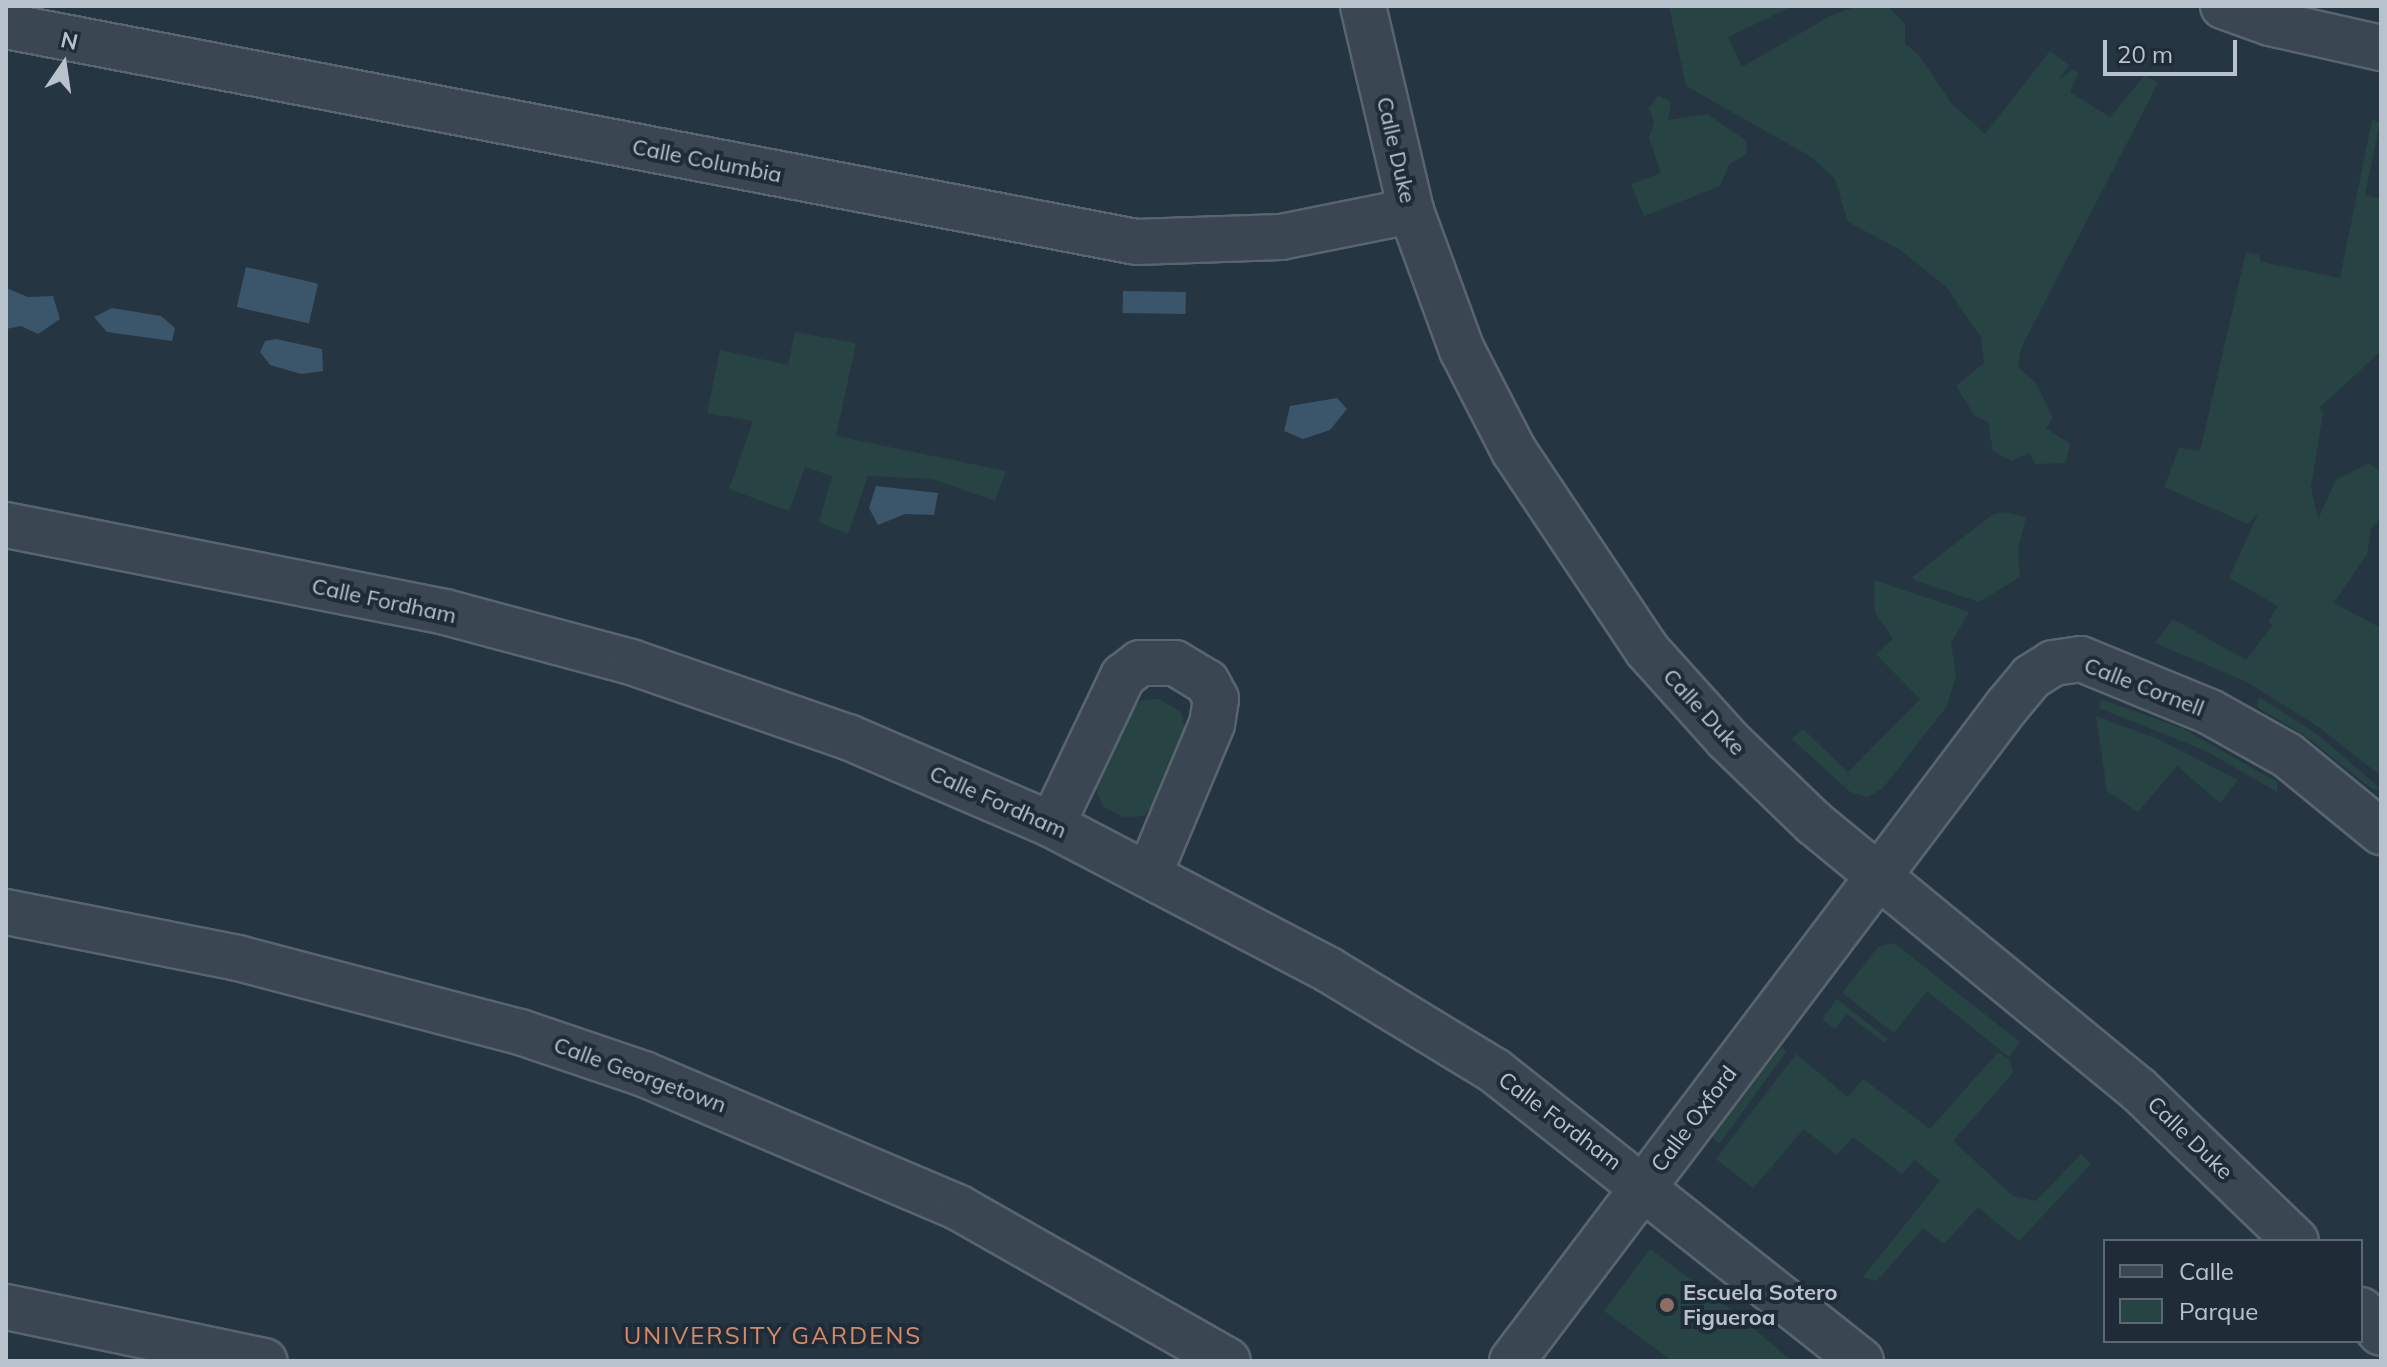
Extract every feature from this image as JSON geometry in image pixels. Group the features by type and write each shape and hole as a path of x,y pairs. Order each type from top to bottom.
{"street":[{"name":"Calle Duke","path":"1363,6 1411,211 1462,350 1514,451 1647,650 1727,739 1877,878 2138,1089 2294,1239"},
{"path":"2223,6 2270,23 2381,48"},
{"name":"Calle Columbia","path":"6,26 1136,242 1281,237 1411,211"},
{"name":"Calle Fordham","path":"6,525 445,612 631,662 848,737 1052,825 1150,872 1329,970 1495,1071 1643,1185 1861,1361"},
{"name":"Calle Cornell","path":"1877,878 2031,677 2053,663 2081,659 2210,712 2287,755 2381,832"},
{"path":"1052,825 1123,676 1140,663 1175,663 1207,682 1216,699 1212,724 1150,872"},
{"name":"Calle Oxford","path":"1512,1361 1877,878"},
{"name":"Calle Georgetown","path":"6,912 253,962 520,1032 644,1074 959,1208 1228,1361"},
{"path":"6,1307 264,1361"},
{"path":"2363,1312 2381,1333"}],"green space":[{"path":"1669,6 1793,6 1728,37 1742,67 1830,16 1857,6 1887,6 1905,24 1905,44 1919,55 1951,103 1985,134 2050,51 2069,65 2059,80 2073,69 2078,73 2070,92 2110,117 2145,75 2158,83 2021,348 2018,367 2036,383 2053,418 2046,428 2070,444 2066,463 2035,464 2029,453 2011,461 1993,451 1988,422 1975,416 1956,386 1984,363 1981,337 1946,287 1899,249 1848,222 1835,179 1813,158 1686,86"},
{"path":"1658,96 1671,102 1668,120 1707,114 1747,141 1746,154 1729,165 1720,186 1644,216 1631,184 1661,173 1649,138 1654,122 1649,108"},
{"path":"2372,120 2380,122 2365,195 2381,199 2381,351 2319,408 2323,413 2311,487 2318,519 2336,480 2369,463 2381,472 2381,517 2371,529 2367,554 2334,603 2381,628 2381,776 2320,728 2247,682 2155,643 2173,619 2246,660 2273,625 2268,622 2278,606 2229,578 2259,512 2248,524 2164,487 2179,448 2200,451 2246,252 2259,255 2261,262 2340,278"},
{"path":"795,332 856,343 836,436 1006,471 995,501 932,479 868,476 848,534 819,522 832,476 805,467 789,511 729,489 753,421 707,413 720,350 788,365"},
{"path":"2004,512 2026,517 2018,549 2020,577 1979,602 1914,580 1912,577 1992,515"},
{"path":"1874,580 1969,612 1951,643 1956,675 1947,706 1883,788 1868,797 1850,792 1792,739 1803,729 1848,772 1920,699 1876,654 1893,639 1875,613"},
{"path":"2259,697 2317,734 2381,789 2373,790 2304,735 2257,707"},
{"path":"1159,699 1181,712 1185,729 1180,749 1154,805 1143,816 1124,817 1103,807 1096,789 1099,771 1127,714 1142,700"},
{"path":"2101,699 2182,728 2277,782 2277,792 2208,752 2099,708"},
{"path":"2096,716 2160,740 2238,780 2220,803 2177,766 2138,812 2107,791"},
{"path":"1894,943 2020,1042 2009,1057 1927,991 1894,1033 1842,993 1878,947"},
{"path":"1837,999 1888,1039 1885,1043 1847,1014 1835,1029 1822,1019"},
{"path":"1782,1046 1786,1052 1720,1143 1716,1141 1713,1136"},
{"path":"1998,1052 2010,1060 2013,1073 1953,1141 2013,1196 2036,1201 2081,1154 2091,1164 2019,1241 1978,1207 1944,1244 1923,1228 1877,1281 1863,1277 1940,1181 1915,1160 1902,1174 1853,1137 1837,1155 1804,1129 1753,1188 1716,1159 1796,1054 1848,1097 1863,1079 1930,1129"},
{"name":"Escuela Sotero Figueroa","path":"1650,1249 1730,1309 1792,1361 1672,1361 1604,1311"}],"water":[{"path":"246,267 318,284 309,324 237,307"},
{"path":"6,288 28,297 53,296 60,319 38,334 21,326 6,329"},
{"path":"1123,291 1186,292 1186,314 1123,313"},
{"path":"112,308 161,316 175,328 172,341 107,332 94,317"},
{"path":"276,339 322,349 323,371 301,374 270,365 260,352 265,341"},
{"path":"1337,398 1347,409 1330,430 1303,439 1284,431 1290,406"},
{"path":"876,486 938,493 934,515 905,514 878,525 869,508"}],"place":[{"name":"Escuela Sotero Figueroa","path":"1667,1305"}],"district":[{"name":"UNIVERSITY GARDENS","path":"773,1336"}]}
